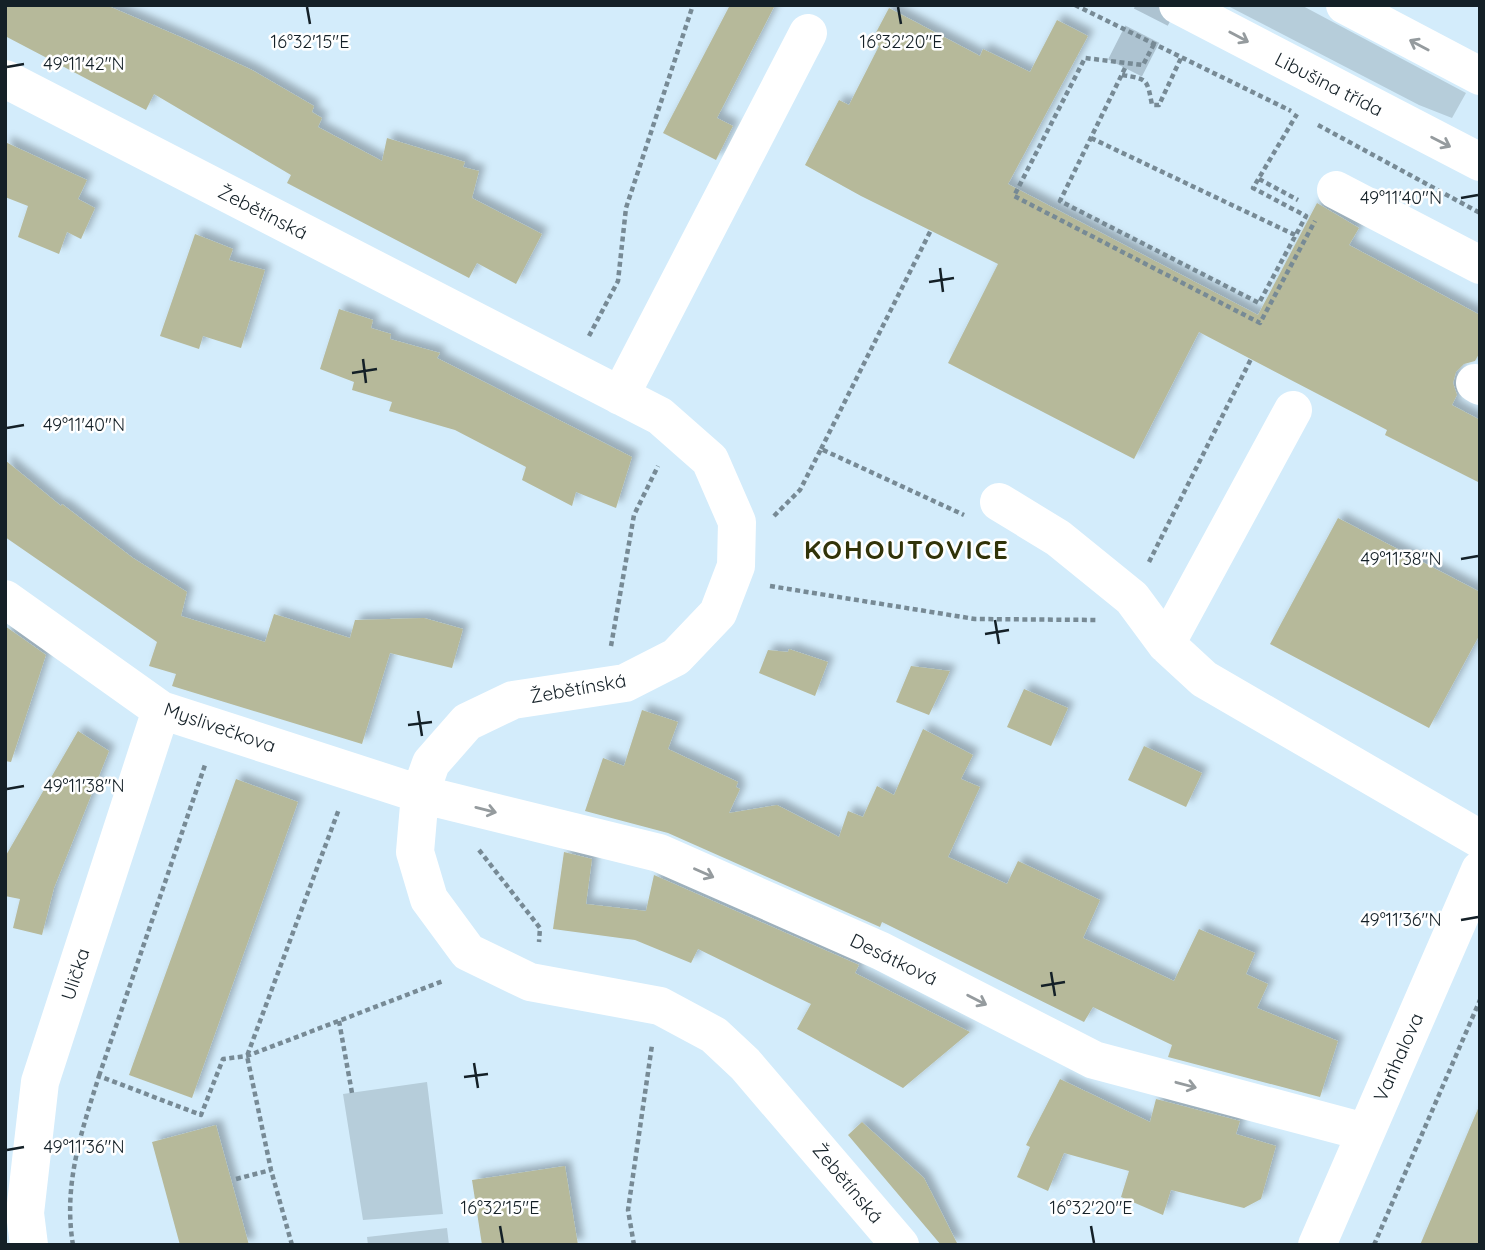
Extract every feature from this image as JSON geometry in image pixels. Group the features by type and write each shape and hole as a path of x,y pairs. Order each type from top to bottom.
{"street":[{"name":"Libušina třída","path":"1178,5 1480,162"},
{"path":"1345,5 1480,76"},
{"path":"628,381 807,33"},
{"name":"Žebětínská","path":"5,79 628,381 660,416 710,460 737,522 736,566 718,613 677,657 625,683 513,699 467,722 431,763 419,794 415,852 429,899 468,952 530,982 660,1006 714,1035 746,1064 900,1245"},
{"path":"1322,202 1480,265"},
{"path":"1166,644 1293,410"},
{"path":"986,511 1058,538 1132,598 1166,644 1204,679 1480,839"},
{"name":"Myslivečkova","path":"5,599 161,710 419,794"},
{"name":"Ulička","path":"29,1245 25,1213 40,1082 161,710"},
{"name":"Desátková","path":"419,794 659,853 881,951 1094,1060 1365,1132"},
{"name":"Vaňhalova","path":"1317,1245 1480,870"}],"path":[{"path":"628,381 586,342 618,281 626,208 693,5"},
{"path":"1075,5 1297,114 1480,213"},
{"path":"1154,44 1143,65 1085,58 1014,196 1260,323 1322,202 1259,179"},
{"path":"1122,75 1143,78 1148,82 1152,105 1159,105 1181,58"},
{"path":"1125,68 1060,201 1259,303 1306,216 1253,188 1297,114"},
{"path":"1091,138 1295,235"},
{"path":"737,522 767,522 800,490 931,230"},
{"path":"821,449 986,511"},
{"path":"609,654 634,515 663,456"},
{"path":"73,1245 68,1214 74,1156 205,765 218,769"},
{"path":"457,803 461,827 540,928 538,951"},
{"path":"326,805 351,814"},
{"path":"292,1245 271,1170 247,1056 338,809"},
{"path":"99,1076 201,1115 223,1059 247,1056 447,980 439,970"},
{"path":"1374,1245 1480,1000"},
{"path":"339,1021 352,1093"},
{"path":"639,1041 662,1050"},
{"path":"634,1245 628,1210 652,1044"},
{"path":"236,1179 271,1170"}],"shaded area":[{"path":"1226,5 1301,5 1466,93 1452,118 1419,105"},
{"path":"427,1082 443,1214 363,1220 343,1094"},
{"path":"447,1228 449,1245 368,1245 367,1237"}],"building":[{"path":"5,5 106,5 252,70 314,106 312,112 322,118 318,127 382,161 387,138 465,162 463,167 479,171 472,198 542,234 516,284 477,263 469,278 287,183 291,175 154,94 146,110 5,36"},
{"path":"730,5 775,5 717,118 733,126 716,160 663,133"},
{"path":"889,8 980,56 983,49 1030,72 1057,20 1088,36 1008,184 1258,315 1317,203 1359,228 1349,245 1480,315 1480,352 1475,361 1464,364 1456,372 1453,383 1457,395 1452,405 1480,420 1480,483 1385,435 1387,430 1199,332 1134,459 948,363 998,264 805,165 839,100 849,105 879,46 871,42"},
{"path":"5,142 87,180 78,199 95,208 81,239 67,232 59,254 18,237 28,206 5,197"},
{"path":"195,234 233,249 229,260 265,270 241,348 203,336 199,349 160,336"},
{"path":"339,309 373,320 371,328 391,334 390,339 440,353 437,358 632,457 616,508 576,492 572,506 522,480 526,467 455,430 389,411 392,402 352,390 354,382 320,369"},
{"path":"5,460 61,506 62,504 133,558 187,592 181,616 265,642 274,614 350,638 355,620 424,618 463,629 452,668 390,653 362,744 172,686 176,674 149,666 157,642 5,537"},
{"path":"1338,518 1480,592 1480,634 1429,728 1270,644"},
{"path":"5,626 46,655 11,762 5,761"},
{"path":"789,649 828,662 815,696 759,673 768,650 788,652"},
{"path":"911,666 950,671 929,715 896,702"},
{"path":"1024,689 1068,708 1051,746 1007,727"},
{"path":"642,710 678,722 668,749 738,782 736,787 740,789 729,813 777,805 839,837 848,811 863,817 877,786 894,795 923,729 973,755 961,779 980,787 948,857 1007,884 1018,861 1100,900 1083,938 1174,981 1199,929 1255,953 1246,974 1268,984 1257,1008 1338,1041 1320,1097 1168,1057 1172,1045 1093,1007 1084,1022 882,922 880,927 668,833 585,811 603,758 624,766"},
{"path":"78,731 109,751 54,888 42,935 13,928 20,899 5,896 5,857"},
{"path":"1144,746 1202,773 1186,807 1128,780"},
{"path":"236,779 298,802 192,1098 129,1075"},
{"path":"564,852 592,859 586,904 646,911 654,875 859,965 855,973 970,1032 903,1088 797,1029 811,1004 698,949 691,963 635,940 553,929"},
{"path":"1060,1079 1150,1122 1156,1099 1240,1121 1236,1134 1276,1146 1261,1199 1244,1208 1171,1190 1163,1215 1121,1197 1129,1171 1064,1153 1048,1191 1017,1177 1030,1147 1026,1145"},
{"path":"1480,1104 1480,1245 1420,1245"},
{"path":"862,1122 924,1178 958,1245 941,1245 848,1135"},
{"path":"216,1125 249,1245 180,1245 152,1142"},
{"path":"565,1166 578,1245 482,1245 472,1180"}],"tunnel":[{"path":"1125,68 1157,5"}],"district":[{"name":"KOHOUTOVICE","path":"907,550"}]}
